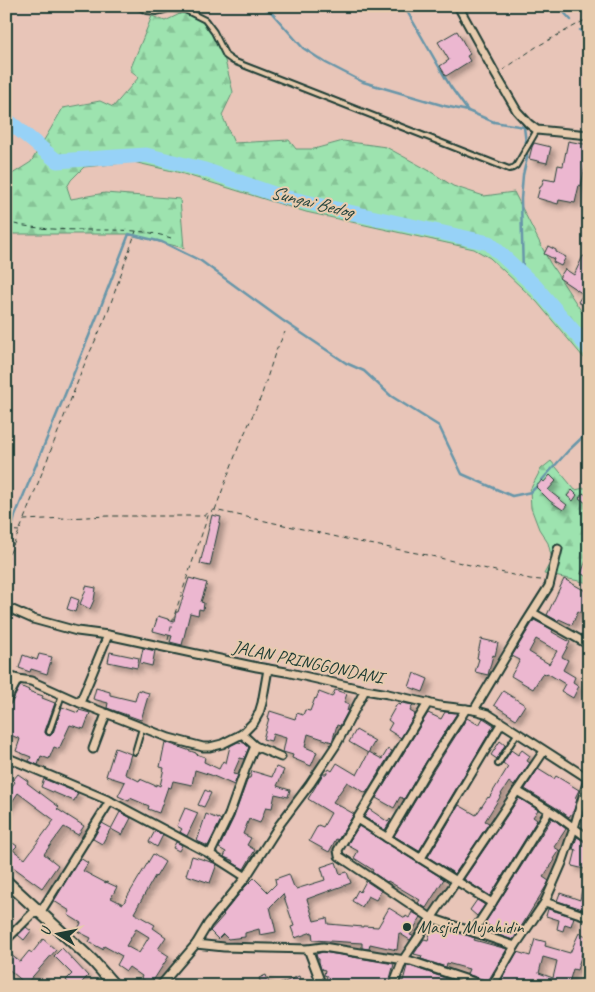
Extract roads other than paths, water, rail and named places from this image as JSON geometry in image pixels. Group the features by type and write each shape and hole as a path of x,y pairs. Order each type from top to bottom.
{"main road":[{"path":"6,881 93,961 115,986"}],"street":[{"path":"458,6 496,75 518,111 529,124 537,130 589,136"},
{"path":"474,710 549,586 558,549"},
{"name":"JALAN PRINGGONDANI","path":"6,607 33,619 77,631 108,635 365,690 488,714 588,779"},
{"path":"533,613 589,645"},
{"path":"80,704 108,635"},
{"path":"6,675 30,681 80,704 168,738 210,747 222,744 242,734 254,722 262,703 268,669"},
{"path":"6,701 18,679"},
{"path":"160,986 196,944 208,924 246,877 280,824 336,745 365,690"},
{"path":"428,703 338,850 339,856 431,918 515,946"},
{"path":"387,838 466,709"},
{"path":"93,749 106,714"},
{"path":"421,858 501,724"},
{"path":"242,734 255,746 281,756"},
{"path":"210,854 229,814 255,746"},
{"path":"393,986 403,960 544,751"},
{"path":"6,757 110,801 210,854 246,877"},
{"path":"492,986 515,946 545,902 562,863 588,779"},
{"path":"516,791 589,839"},
{"path":"6,940 32,914 40,912 110,801"},
{"path":"473,932 549,811"},
{"path":"357,819 492,903"},
{"path":"545,902 589,917"},
{"path":"196,944 224,947 323,947 411,961 486,986"},
{"path":"308,948 322,986"}],"lane":[{"path":"137,6 147,11 156,12 169,9 186,10 205,20 214,32 226,56 233,61 509,169 516,166 537,130"},
{"path":"49,732 62,695"},
{"path":"135,752 142,728"},
{"path":"498,764 517,734"}],"waterway":[{"path":"261,6 271,12 303,48 326,63 363,82 468,111"},
{"path":"404,6 450,86 468,111 494,122 524,127 526,143"},
{"path":"558,6 571,20"},
{"path":"580,30 589,39"},
{"name":"Sungai Bedog","path":"6,119 57,161 146,155 205,170 280,196 489,243 536,287 589,349"},
{"path":"523,274 521,199 527,154"},
{"path":"6,536 10,536 15,516 129,234 162,242 201,261 282,320 346,363 364,371 391,396 439,426 462,474 512,496 531,492 538,485"},
{"path":"541,481 589,431"}],"place":[{"name":"Masjid Mujahidin","path":"407,927"}]}
